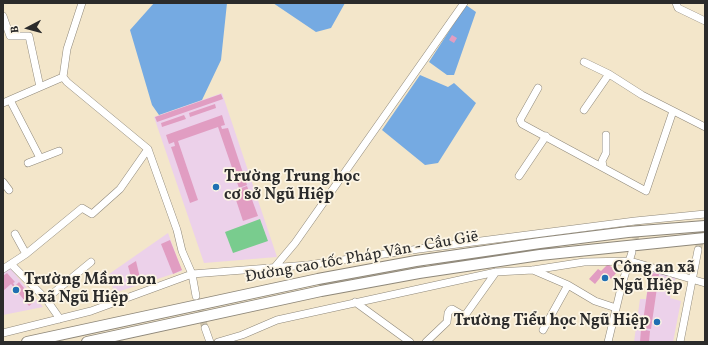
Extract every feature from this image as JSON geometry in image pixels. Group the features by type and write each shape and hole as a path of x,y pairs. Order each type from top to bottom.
{"highway":[{"name":"Đường cao tốc Pháp Vân - Cầu Giẽ","path":"27,342 318,279 416,261 628,232 705,226"},
{"name":"Đường cao tốc Pháp Vân - Cầu Giẽ","path":"87,342 321,291 419,273 540,255 705,238"}],"street":[{"path":"82,3 67,49 63,77 67,82 148,149 177,230 182,251 192,274 196,296"},
{"path":"274,268 300,235 464,3"},
{"path":"676,3 678,8 705,21"},
{"path":"3,16 5,26 10,36 29,36 40,87"},
{"path":"584,62 609,74 642,95 705,127"},
{"path":"584,110 609,74"},
{"path":"40,158 7,101 63,77"},
{"path":"538,88 520,120 522,124 603,166 646,191 673,111"},
{"path":"603,166 602,160 606,153 606,135"},
{"path":"519,176 546,136"},
{"path":"3,269 26,254 82,208 92,214 120,189 148,149"},
{"path":"28,164 59,151"},
{"path":"3,182 9,190"},
{"path":"3,333 91,311 192,274 308,265 419,248 705,214"},
{"path":"15,234 26,254"},
{"path":"680,342 699,250"},
{"path":"608,342 632,252"},
{"path":"46,299 91,262"},
{"path":"218,342 242,335 277,320 496,272 533,270 584,262 630,262 705,283"},
{"path":"11,264 46,299 60,319"},
{"path":"533,270 568,285 595,301 616,308"},
{"path":"426,342 447,322 448,313 450,310 452,309 464,316 466,314 496,272"},
{"path":"543,330 568,285"},
{"path":"355,302 410,342"},
{"path":"205,328 210,342"}],"shaded area":[{"name":"Trường Trung học cơ sở Ngũ Hiệp","path":"222,93 277,257 204,263 154,117"},
{"path":"168,233 182,271 114,293 109,274"},
{"name":"Trường Mầm non B xã Ngũ Hiệp","path":"10,268 43,307 3,315 3,273"},
{"name":"Trường Tiểu học Ngũ Hiệp","path":"650,271 676,277 670,298 681,301 673,342 634,342 640,299 646,299"}],"green space":[{"path":"260,219 268,241 233,253 225,232"}],"water":[{"path":"154,3 227,3 221,60 202,100 159,115 152,105 130,30"},
{"path":"273,3 345,3 331,28 316,32"},
{"path":"466,5 476,12 454,75 447,75 429,62"},
{"path":"420,75 448,87 454,83 476,103 438,163 425,165 382,130"}],"building":[{"path":"452,35 457,38 454,43 449,40"},
{"path":"221,94 223,99 157,122 155,117"},
{"path":"215,104 216,108 190,117 189,113"},
{"path":"184,115 186,119 162,127 161,123"},
{"path":"222,115 225,125 221,126 222,129 228,128 247,185 239,188 218,127 178,141 198,200 190,203 171,147 175,146 174,142 169,144 166,135"},
{"path":"247,186 258,216 243,221 233,191"},
{"path":"170,240 182,270 173,274 161,244"},
{"path":"136,261 141,282 133,284 128,266"},
{"path":"608,264 617,272 611,279 604,273 595,284 589,279 598,269 601,271"},
{"path":"7,273 15,282 13,283 15,286 19,282 35,301 29,306 11,284 3,291 3,276"},
{"path":"650,273 659,274 651,329 642,328"},
{"path":"641,329 650,331 649,342 640,342"}],"tunnel":[{"path":"698,250 705,223"},
{"path":"633,249 638,224"},
{"path":"197,301 205,328"}],"place":[{"name":"Trường Trung học cơ sở Ngũ Hiệp","path":"216,187"},
{"name":"Công an xã Ngũ Hiệp","path":"605,278"},
{"name":"Trường Mầm non B xã Ngũ Hiệp","path":"16,290"},
{"name":"Trường Tiểu học Ngũ Hiệp","path":"657,322"}]}
